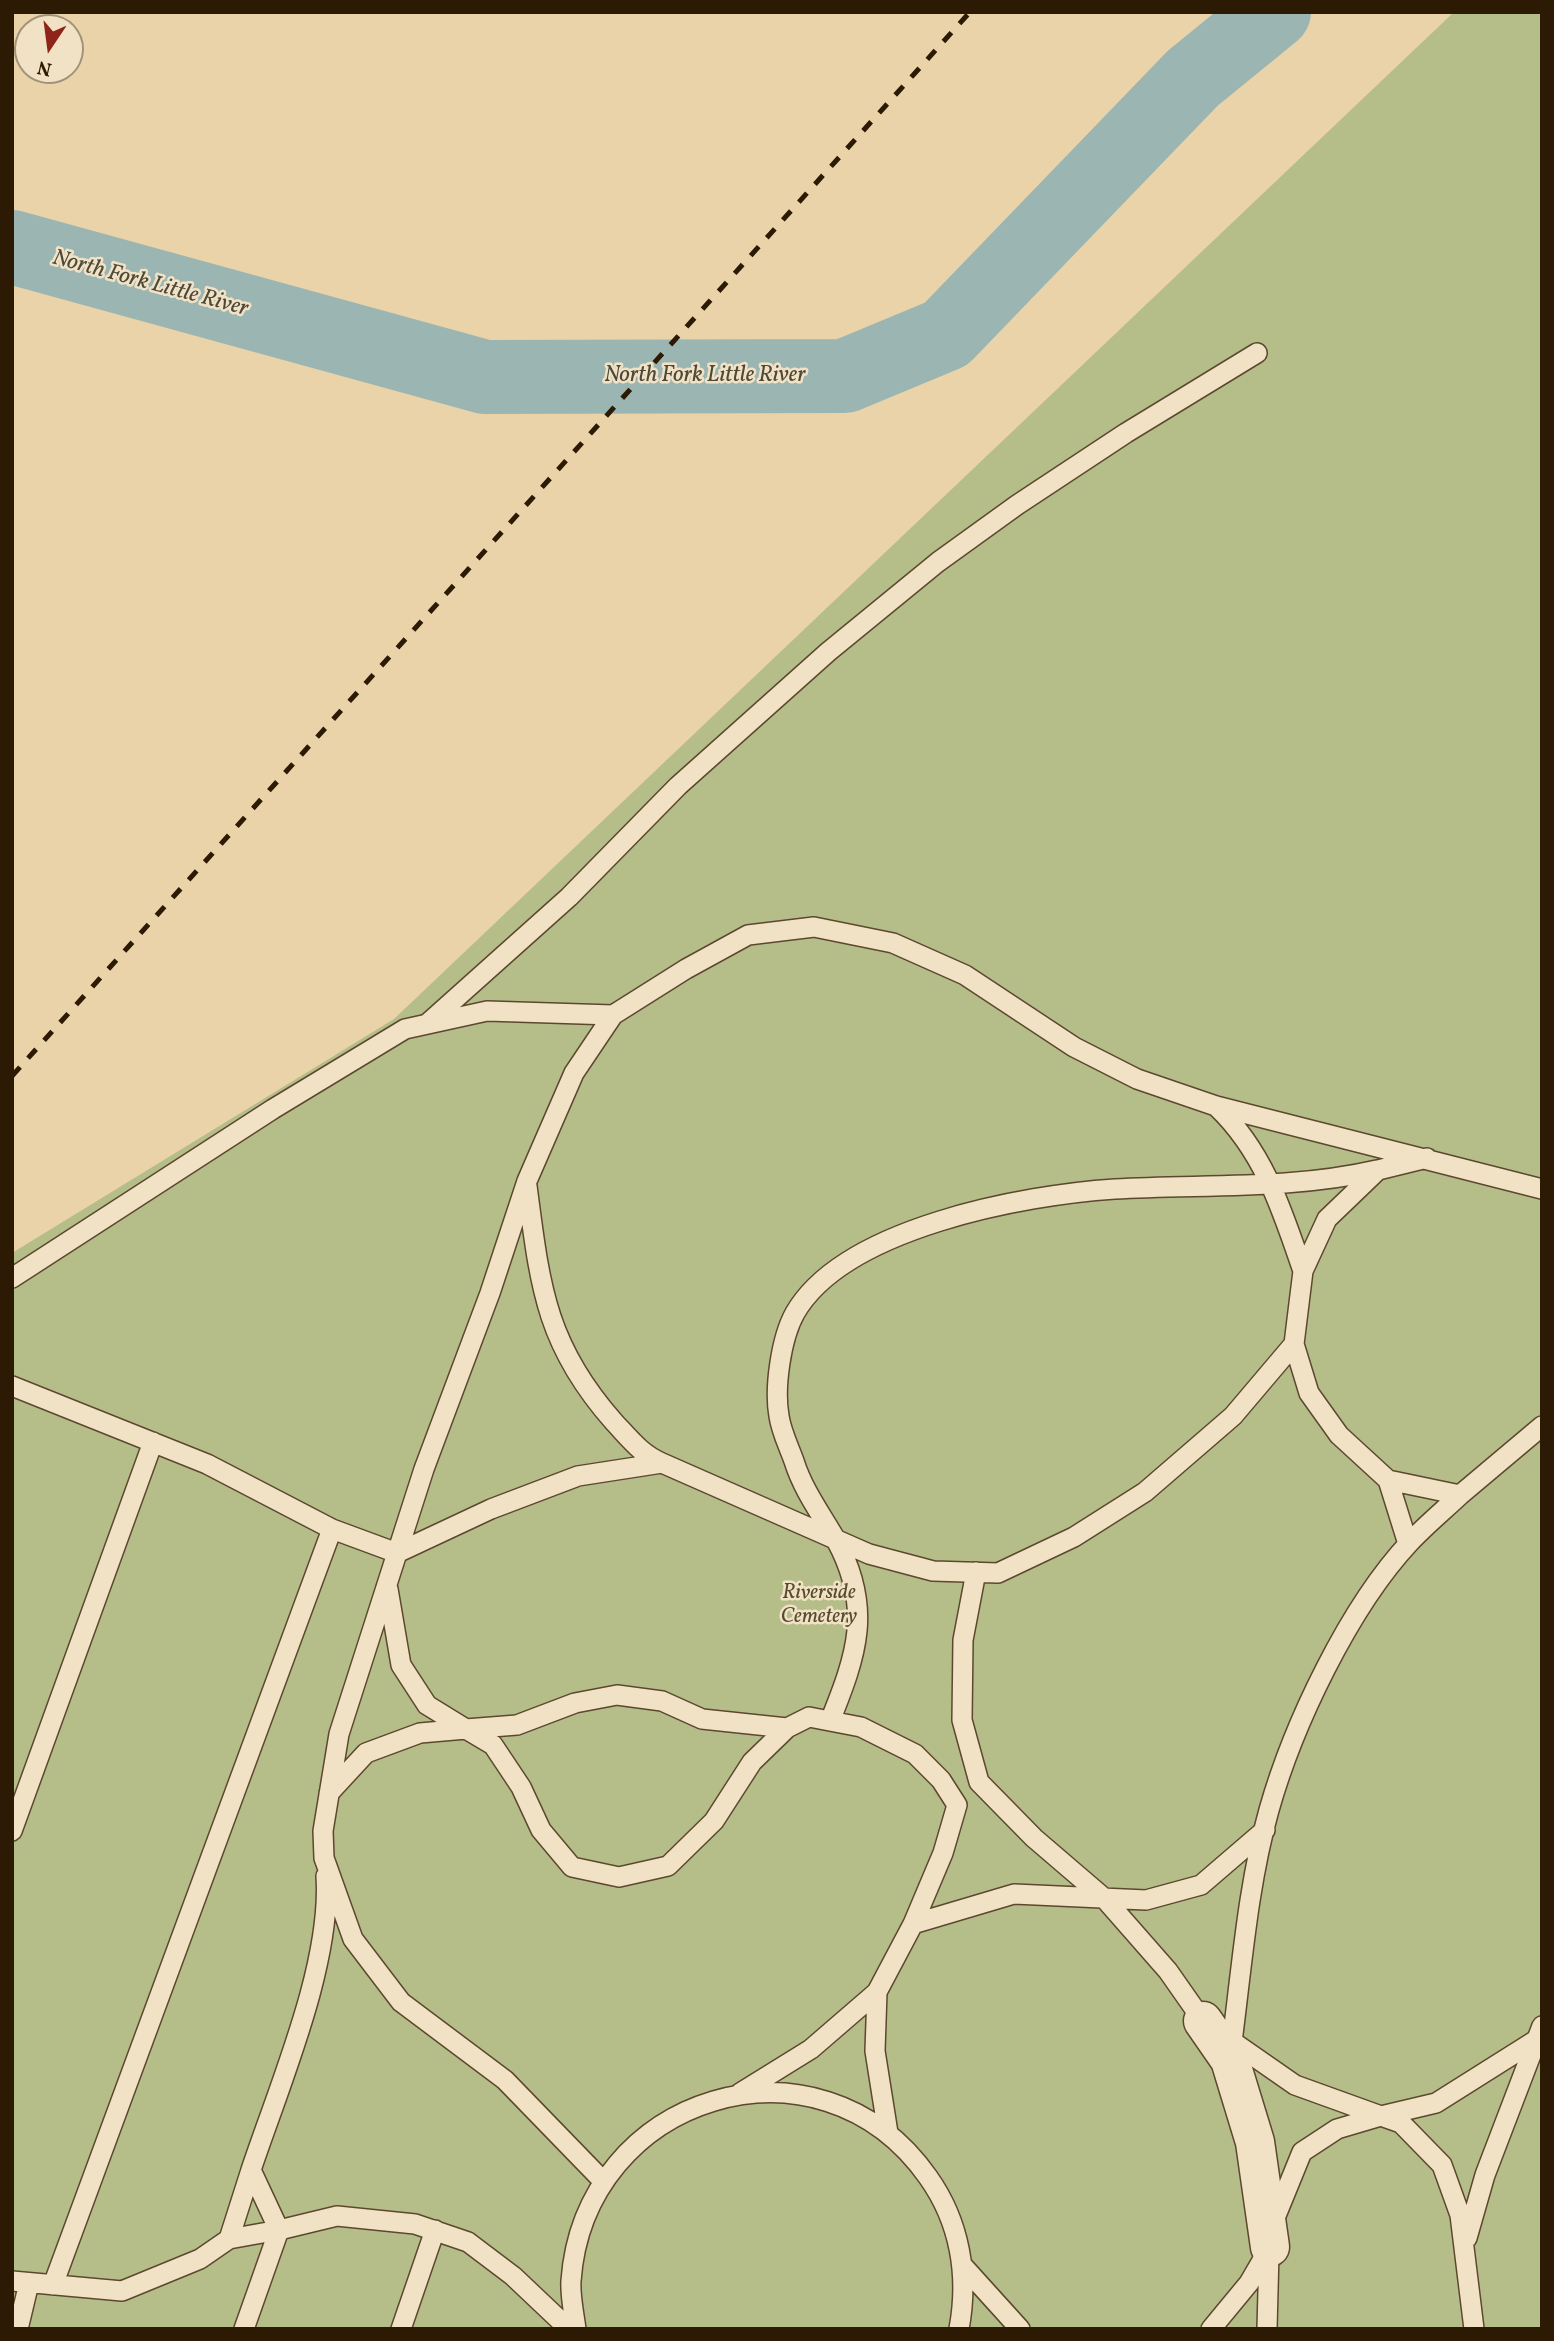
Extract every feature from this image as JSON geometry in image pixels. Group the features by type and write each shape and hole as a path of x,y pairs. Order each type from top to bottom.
{"street":[{"path":"1218,2031 1234,2072 1255,2142 1269,2240"}],"lane":[{"path":"427,1024 569,897 678,786 828,652 928,570 1017,505 1257,353"},
{"path":"229,2239 316,1970 327,1897 323,1831 339,1734 397,1553 527,1181 574,1073 613,1015 686,969 748,935 814,927 893,943 965,975 1074,1047 1137,1079 1216,1106 1542,1189"},
{"path":"12,1278 273,1109 405,1029 487,1011 613,1015"},
{"path":"1216,1106 1239,1128 1274,1186 1303,1271"},
{"path":"830,1721 853,1665 860,1608 844,1555 800,1479 779,1416 779,1363 794,1314 818,1281 887,1242 937,1222 1019,1200 1114,1189 1274,1186 1378,1170 1427,1158"},
{"path":"1378,1170 1326,1219 1303,1271 1294,1343 1309,1393 1339,1435 1388,1479 1460,1495"},
{"path":"527,1181 540,1285 560,1345 594,1399 644,1455 869,1554 933,1572 998,1573 1074,1537 1145,1492 1233,1416 1294,1343"},
{"path":"12,1386 207,1464 332,1529 397,1553 491,1509 579,1476 662,1463"},
{"path":"1218,2031 1269,1810 1308,1706 1357,1613 1408,1544 1460,1495 1542,1426"},
{"path":"12,1831 153,1442"},
{"path":"1388,1479 1408,1544"},
{"path":"53,2285 332,1529"},
{"path":"976,1572 963,1640 962,1720 979,1782 1034,1838 1104,1898 1218,2031 1295,2085 1401,2123 1442,2165 1460,2215 1474,2329"},
{"path":"387,1584 401,1665 427,1705 494,1745 521,1787 541,1830 572,1867 619,1877 668,1866 714,1821 752,1762 787,1728 809,1717 861,1727 915,1755 941,1780 957,1805 943,1853 913,1924 877,1992 811,2049 739,2094"},
{"path":"329,1793 366,1753 420,1733 517,1725 575,1703 617,1695 662,1701 702,1719 787,1728"},
{"path":"913,1924 1014,1894 1146,1900 1201,1885 1265,1830"},
{"path":"324,1858 354,1939 401,2002 505,2080 603,2181"},
{"path":"877,1992 875,2052 888,2133"},
{"path":"1211,2329 1249,2283 1269,2240 1302,2152 1337,2129 1436,2103 1540,2036"},
{"path":"1465,2246 1485,2175 1540,2036"},
{"path":"576,2329 571,2283 580,2229 603,2181 629,2148 661,2123 699,2104 739,2094 779,2092 817,2098 855,2112 888,2133 916,2160 939,2192 955,2228 963,2266 964,2304 959,2329"},
{"path":"244,2329 279,2230 251,2170"},
{"path":"18,2329 21,2282 122,2291 200,2259 229,2239 337,2216 415,2224 468,2242 513,2276 569,2329"},
{"path":"401,2329 435,2230"},
{"path":"1267,2329 1269,2240"},
{"path":"963,2266 1020,2329"}],"green space":[{"name":"Riverside Cemetery","path":"1454,12 1542,12 1542,2329 12,2329 12,1253 394,1019"}],"waterway":[{"name":"North Fork Little River","path":"12,247 485,377 845,376 946,334 1193,78 1274,12"}],"railway":[{"path":"12,1076 970,12"}]}
